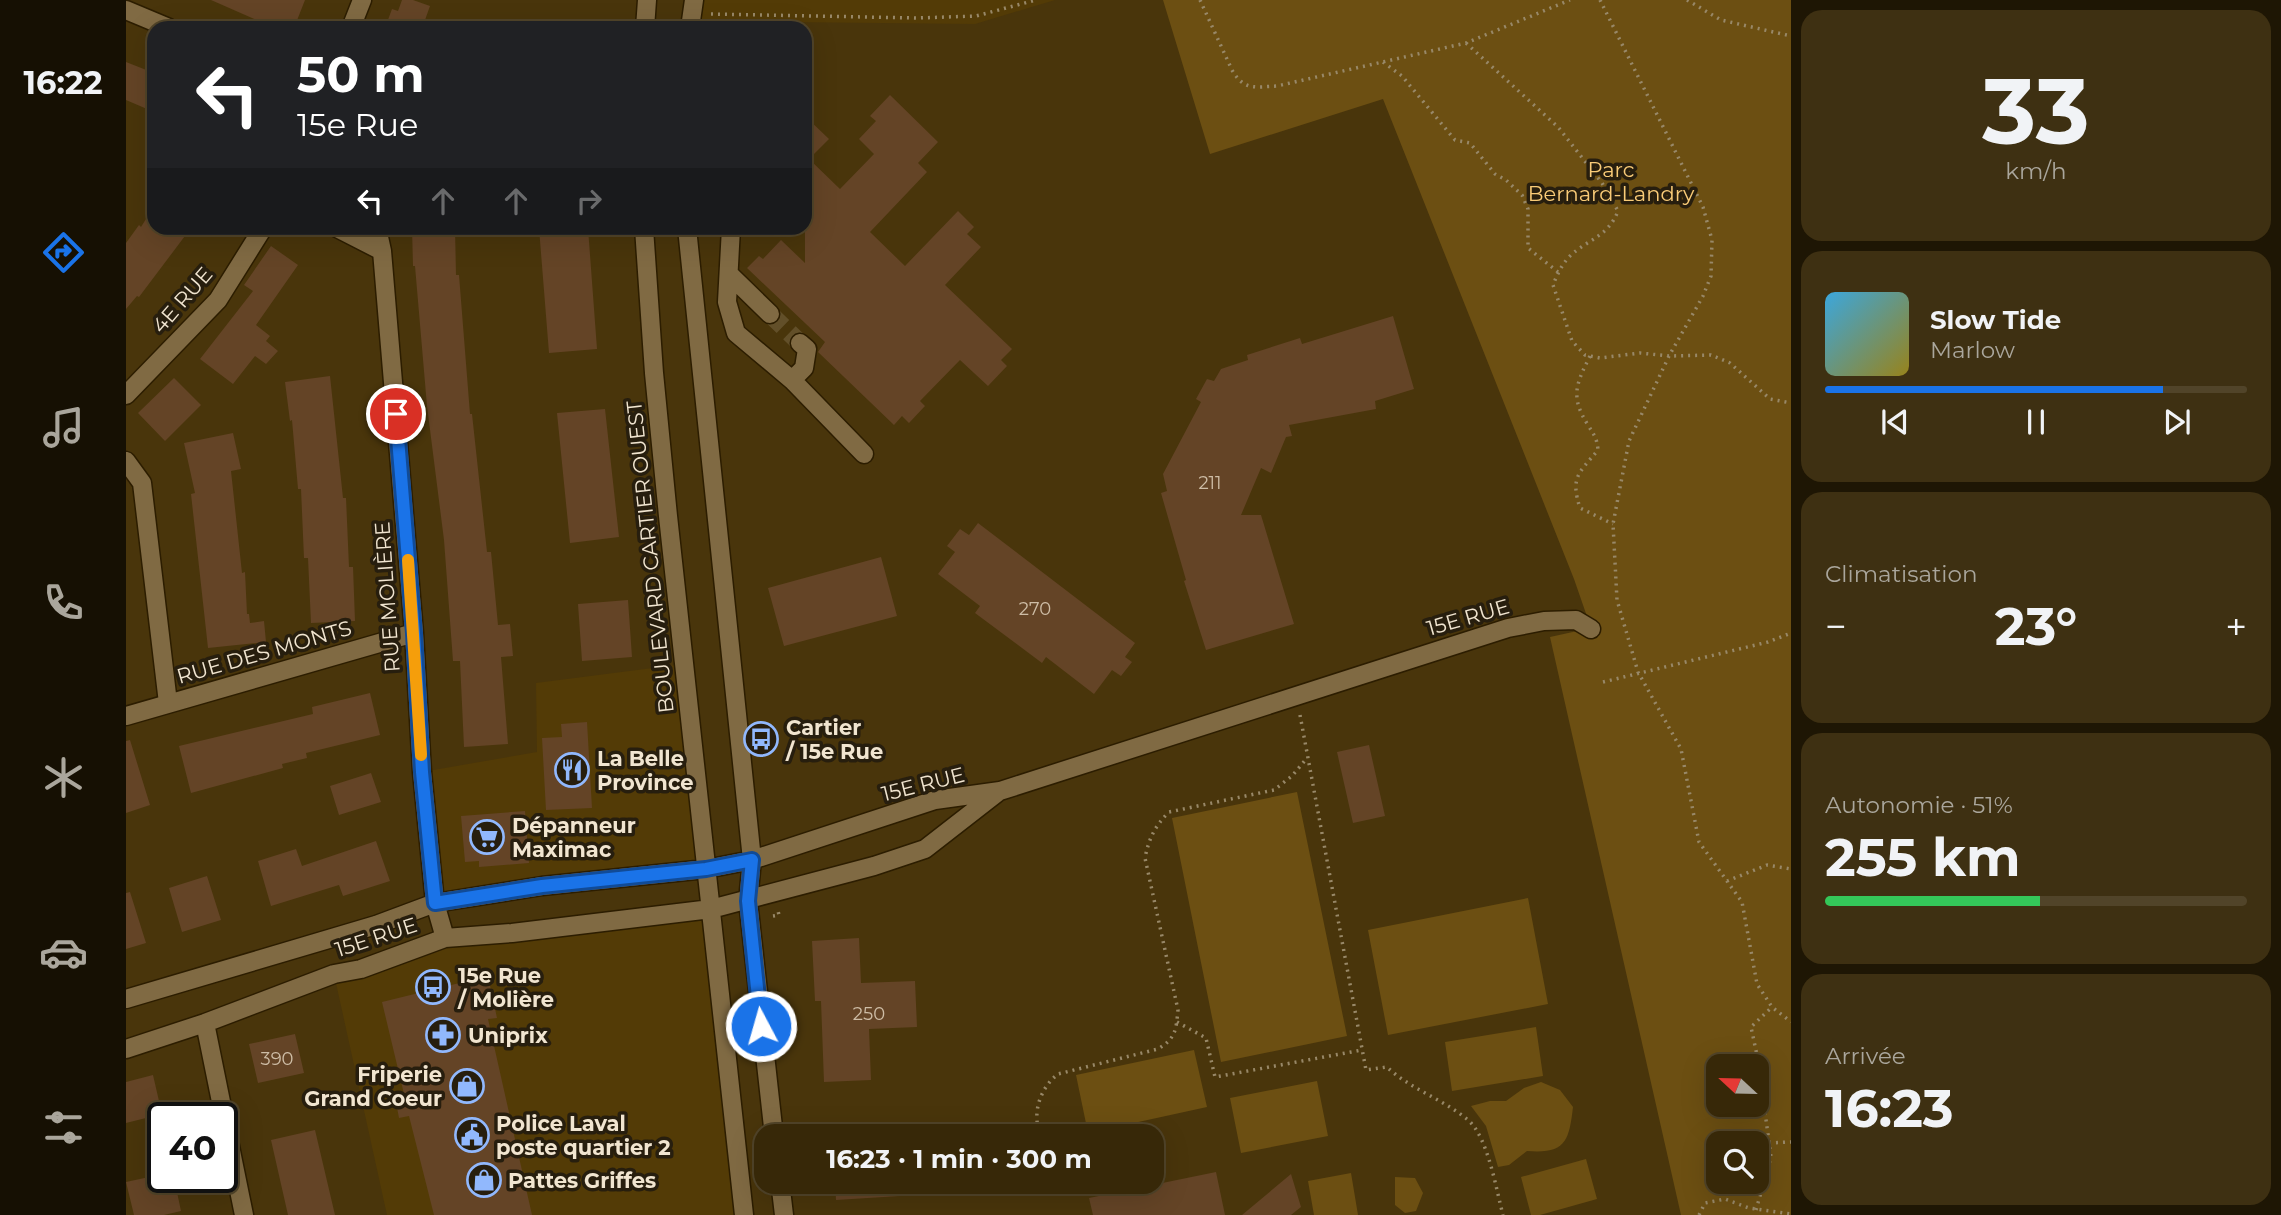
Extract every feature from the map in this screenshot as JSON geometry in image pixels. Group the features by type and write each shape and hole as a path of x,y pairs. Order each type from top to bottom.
{"street":[{"path":"354,21 362,0"},
{"path":"646,21 647,0"},
{"path":"126,10 152,21"},
{"name":"4E RUE","path":"126,395 218,300 259,235"},
{"path":"351,235 382,251"},
{"name":"RUE MOLIÈRE","path":"379,235 414,633 422,772 435,903 445,938"},
{"name":"BOULEVARD CARTIER OUEST","path":"645,235 658,412 744,1215"},
{"path":"688,235 752,860 748,901 773,1124"},
{"path":"731,235 727,302 736,333 792,380 864,454"},
{"path":"730,275 771,314"},
{"path":"792,380 804,368 807,349 800,343"},
{"path":"126,461 142,482 168,703"},
{"name":"15E RUE","path":"126,999 376,925 435,903 542,886 706,869 752,860 935,800 1000,791 1508,628 1544,621 1576,620 1591,629"},
{"name":"RUE DES MONTS","path":"126,716 414,633"},
{"name":"15E RUE","path":"126,1049 205,1023 334,974 361,969 445,938 512,933 711,909 748,901 926,849 1000,791"},
{"path":"205,1023 244,1215"},
{"path":"782,1194 784,1215"}],"path":[{"path":"692,14 917,18 990,13 1036,0"},
{"path":"1200,0 1232,70 1238,81 1247,87 1276,86 1466,43 1570,0"},
{"path":"1601,0 1703,208 1712,240 1711,276 1703,296 1669,356 1629,441 1613,524 1617,600 1639,672 1682,749 1699,842 1742,902 1758,984 1772,1007 1791,1022"},
{"path":"1687,0 1721,20 1791,36"},
{"path":"1466,43 1558,127 1602,183 1618,211 1614,221 1600,237 1570,256 1558,272 1553,285 1572,341 1585,355 1600,358 1640,353 1669,356 1711,355 1730,363 1770,399 1791,402"},
{"path":"1383,62 1402,76 1455,140 1469,143 1495,174 1522,195 1528,209 1528,248 1558,272"},
{"path":"1590,356 1576,388 1577,403 1597,437 1598,450 1576,475 1574,491 1580,508 1613,524"},
{"path":"1602,682 1768,642 1791,633"},
{"path":"1296,694 1366,1070 1387,1067 1398,1077 1469,1120 1484,1147 1503,1215"},
{"path":"1038,1124 1036,1113 1047,1082 1058,1074 1158,1049 1171,1042 1178,1010 1145,858 1149,839 1158,822 1170,812 1274,790 1292,776 1307,757"},
{"path":"1727,881 1767,865 1791,869"},
{"path":"774,916 779,915 778,911"},
{"path":"1767,1131 1751,1027 1772,1007"},
{"path":"1177,1022 1206,1038 1216,1077 1362,1050"},
{"path":"1769,1143 1791,1142"},
{"path":"1756,1210 1761,1194"},
{"path":"1699,1215 1705,1203 1725,1199 1756,1210 1791,1214"}],"shaded area":[{"path":"694,0 1055,0 975,24 691,21"},
{"path":"684,664 706,869 435,903 422,772 537,752 536,683"},
{"path":"711,909 744,1215 387,1215 334,974 445,938"}],"green space":[{"name":"Parc Bernard-Landry","path":"1163,0 1791,0 1791,1215 1681,1215 1550,637 1591,628 1574,579 1383,99 1210,154"},
{"path":"1297,792 1347,1036 1221,1062 1172,818"},
{"path":"1528,898 1548,1004 1388,1035 1368,930"},
{"path":"1536,1027 1543,1076 1452,1091 1445,1042"},
{"path":"1194,1050 1207,1107 1129,1124 1086,1124 1076,1075"},
{"path":"1317,1081 1328,1136 1241,1153 1230,1098"},
{"path":"1541,1082 1560,1090 1573,1107 1567,1137 1557,1148 1527,1151 1509,1165 1498,1167 1486,1126 1471,1106 1490,1101 1506,1101 1524,1088"},
{"path":"1586,1159 1597,1199 1540,1215 1531,1215 1521,1177"},
{"path":"1351,1173 1358,1215 1314,1215 1308,1181"},
{"path":"1395,1177 1415,1178 1423,1193 1416,1211 1405,1213 1395,1205"}],"building":[{"path":"211,0 305,0 297,21 259,21"},
{"path":"402,0 413,0 430,6 425,20 427,21 388,21 392,9 398,11"},
{"path":"126,62 147,70 147,109 126,100"},
{"path":"890,95 938,142 918,163 927,172 870,232 905,266 958,211 974,227 967,234 981,247 945,285 1012,349 1001,360 1007,366 988,386 960,360 920,401 925,406 909,423 902,416 894,425 818,352 825,342 747,268 759,256 763,259 781,240 805,263 805,235 812,235 812,162 840,189 874,154 859,139 876,121 870,116"},
{"path":"812,123 829,139 812,156"},
{"path":"147,217 147,235 186,235 139,297 126,309 126,243 139,225 141,227"},
{"path":"412,235 455,235 456,275 459,275 470,414 487,552 491,552 498,625 510,624 513,656 501,657 508,744 464,747 460,661 453,661 444,540 413,266"},
{"path":"540,235 589,235 597,349 549,353"},
{"path":"271,246 298,265 256,325 270,336 266,341 278,351 266,364 255,356 233,384 200,359 253,291 244,285"},
{"path":"1393,316 1414,389 1375,401 1376,409 1289,425 1292,436 1286,437 1271,473 1261,468 1241,515 1261,515 1294,624 1206,650 1184,581 1186,580 1161,493 1167,491 1163,474 1201,402 1196,399 1207,379 1214,381 1221,369 1248,360 1247,355 1300,338 1302,344"},
{"path":"330,376 343,498 346,498 355,621 311,623 308,558 304,558 301,489 298,489 292,420 290,421 285,382"},
{"path":"174,378 201,405 165,441 138,413"},
{"path":"605,409 619,537 570,543 557,413"},
{"path":"233,433 241,469 231,471 242,573 245,572 247,614 250,623 264,621 266,642 208,648 191,494 195,493 184,443"},
{"path":"978,523 1135,643 1125,657 1132,662 1121,676 1112,670 1094,694 1046,657 1042,663 975,613 980,606 938,574 955,552 947,546 960,529 969,535"},
{"path":"881,557 897,616 784,646 768,588"},
{"path":"628,600 632,657 582,661 578,604"},
{"path":"370,693 380,735 306,753 307,758 282,764 283,768 191,793 179,746 313,714 312,707"},
{"path":"587,722 592,808 546,810 542,738 562,737 561,724"},
{"path":"130,740 150,805 126,813 126,741"},
{"path":"1369,745 1385,816 1353,823 1337,752"},
{"path":"371,773 381,802 339,815 330,786"},
{"path":"525,811 529,863 479,867 479,861 465,862 461,816"},
{"path":"376,841 390,881 343,896 339,885 271,906 258,861 296,849 302,866"},
{"path":"207,876 221,920 182,932 169,888"},
{"path":"130,892 146,943 126,949 126,893"},
{"path":"859,938 861,983 915,981 917,1027 869,1029 871,1080 824,1082 821,1001 815,1001 812,941"},
{"path":"488,976 497,1018 488,1019 532,1215 434,1215 409,1116 399,1118 395,1097 404,1094 382,1002"},
{"path":"295,1034 304,1073 258,1083 249,1044"},
{"path":"153,1075 159,1102 147,1102 147,1118 126,1123 126,1082"},
{"path":"315,1130 335,1215 288,1215 271,1140"},
{"path":"1216,1172 1225,1215 1093,1215 1089,1198 1109,1194 1164,1194 1164,1183"},
{"path":"1291,1174 1301,1207 1291,1215 1242,1215"},
{"path":"147,1177 147,1193 177,1193 181,1211 164,1215 134,1215 126,1182"},
{"path":"836,1194 916,1195 836,1200"}],"tunnel":[{"path":"770,314 800,343"}],"slow traffic":[{"path":"408,560 421,755"}],"place":[{"name":"Cartier / 15e Rue","path":"761,739"},
{"name":"La Belle Province","path":"572,770"},
{"name":"Dépanneur Maximac","path":"487,837"},
{"name":"15e Rue / Molière","path":"433,987"},
{"name":"Uniprix","path":"443,1035"},
{"name":"Friperie Grand Coeur","path":"467,1086"},
{"name":"Police Laval poste quartier 2","path":"472,1135"},
{"name":"Pattes Griffes","path":"484,1180"}],"route":[{"path":"396,414 422,772 435,903 542,886 706,869 752,860 748,901 761,1026"}]}
